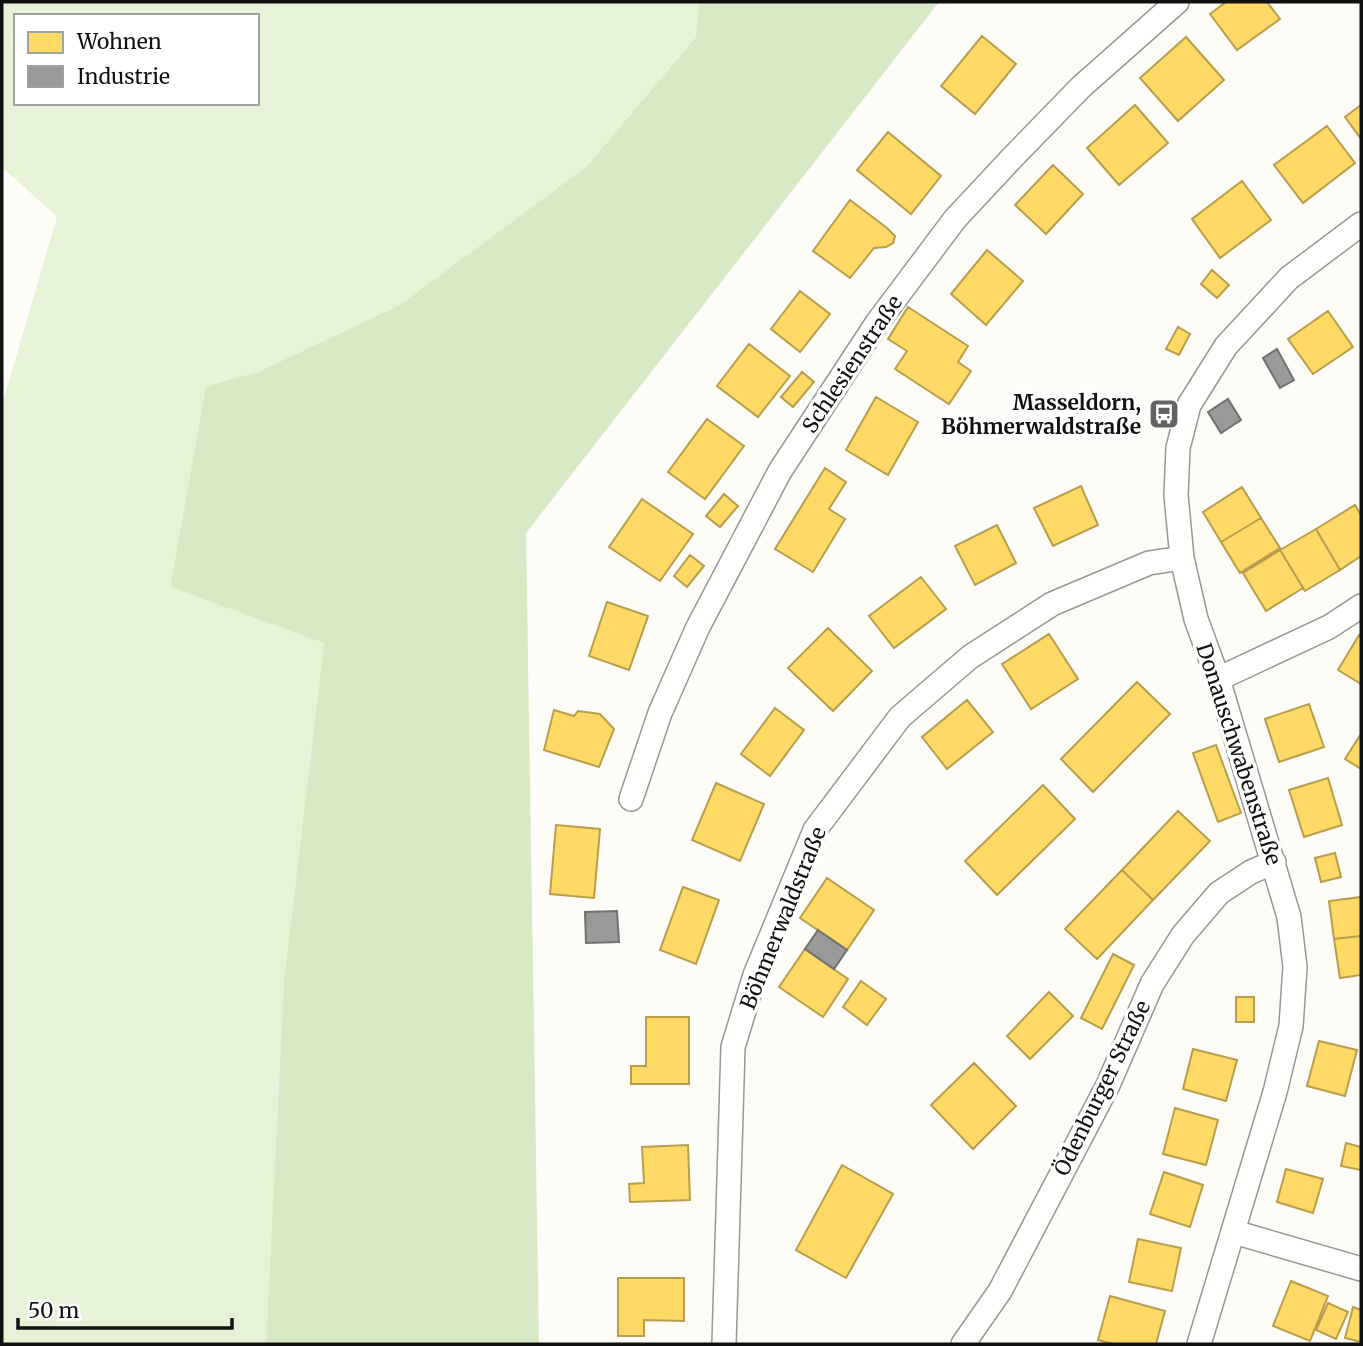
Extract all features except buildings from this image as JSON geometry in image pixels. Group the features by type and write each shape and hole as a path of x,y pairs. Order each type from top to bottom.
{"street":[{"name":"Schlesienstraße","path":"631,799 660,713 698,627 780,471 877,323 965,209 1081,87 1177,2"},
{"name":"Donauschwabenstraße","path":"1199,1344 1275,1092 1291,1026 1295,967 1291,930 1274,862 1196,619 1182,558 1176,495 1178,448 1189,405 1226,346 1289,278 1361,224"},
{"name":"Böhmerwaldstraße","path":"724,1344 733,1047 755,975 815,830 900,717 970,656 1052,604 1149,563 1182,558"},
{"path":"1217,679 1329,627 1361,606"},
{"name":"Ödenburger Straße","path":"963,1344 1007,1279 1108,1085 1152,984 1183,935 1219,893 1251,872 1274,862"},
{"path":"1234,1232 1361,1269"}],"green space":[{"path":"2,2 699,2 696,37 587,166 400,305 258,372 206,386 170,587 324,642 284,980 266,1344 2,1344 2,405 57,217 2,167"},
{"path":"699,2 939,2 526,533 539,1344 266,1344 284,980 324,643 170,587 206,386 258,372 400,305 587,166 696,37"}],"place":[{"name":"Masseldorn, Böhmerwaldstraße","path":"1164,414"}]}
